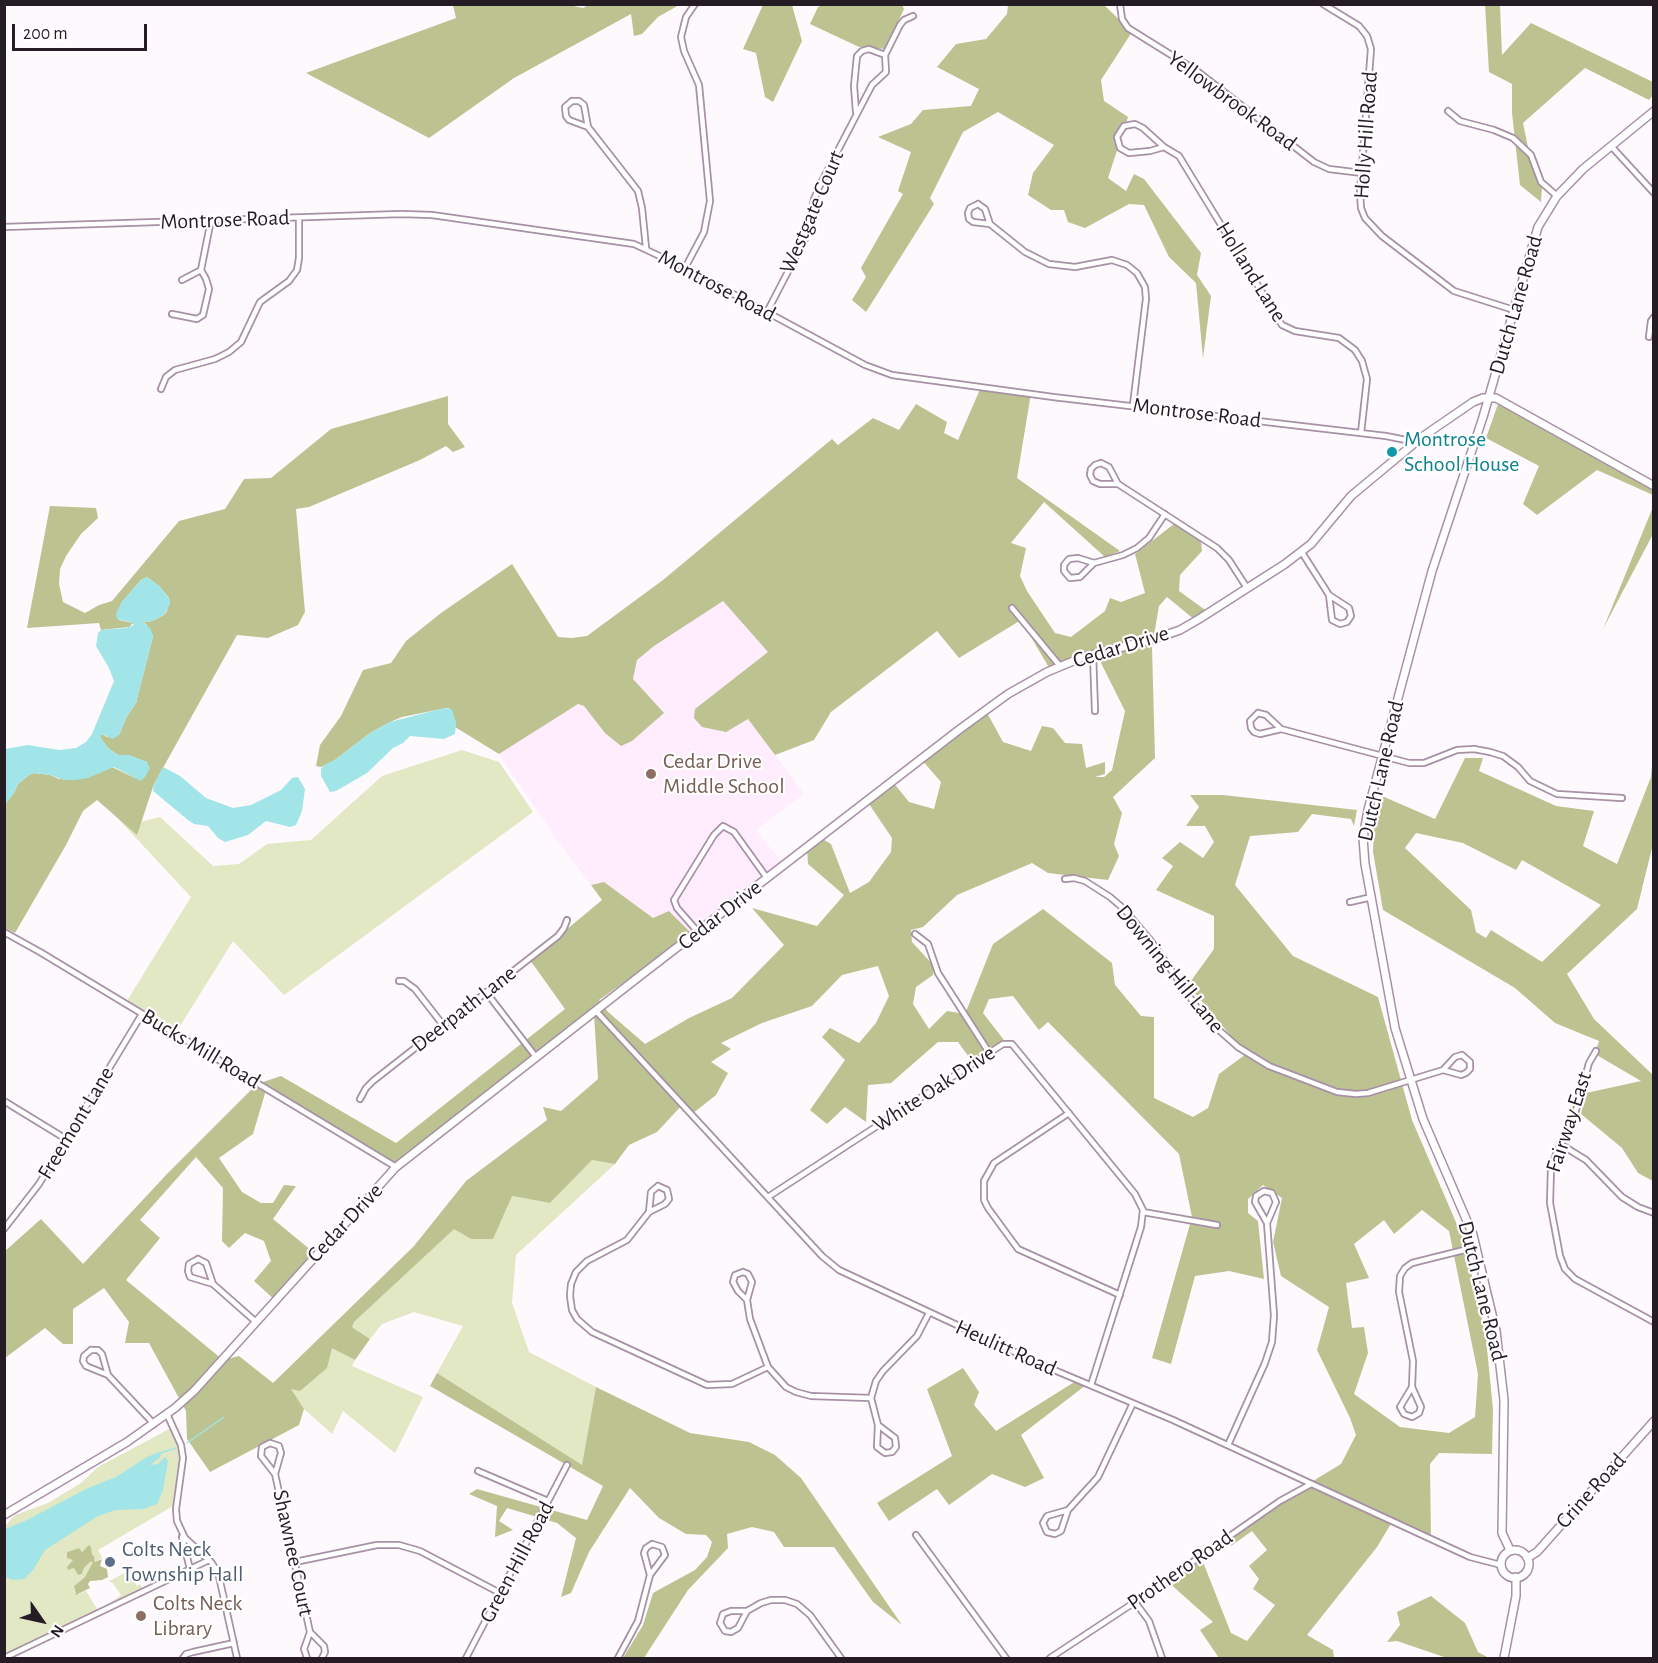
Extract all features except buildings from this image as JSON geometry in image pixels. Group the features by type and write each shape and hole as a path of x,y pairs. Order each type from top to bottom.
{"street":[{"path":"685,268 704,232 710,201 699,85 681,42 684,22 694,4"},
{"name":"Yellowbrook Road","path":"1120,4 1122,19 1128,28 1197,70 1314,162 1329,169 1362,173"},
{"name":"Holly Hill Road","path":"1323,4 1359,26 1370,44 1371,57 1362,173 1361,208 1365,218 1372,227 1454,291 1514,310"},
{"name":"Westgate Court","path":"768,312 808,233 815,195 856,112 872,85 886,72 885,55 900,25 904,20 913,16"},
{"name":"Westgate Court","path":"856,112 854,86 857,56 869,49 885,55"},
{"path":"588,127 585,107 582,103 572,101 564,110 567,118 588,127 638,191 646,249"},
{"path":"1448,111 1460,121 1494,130 1513,138 1531,154 1541,182 1557,196"},
{"name":"Dutch Lane Road","path":"1510,1550 1502,1526 1504,1422 1502,1374 1496,1331 1476,1247 1423,1119 1390,1005 1363,838 1382,755 1431,571 1490,396 1538,227 1557,196 1583,169 1653,111"},
{"name":"Holland Lane","path":"1164,147 1129,153 1120,148 1117,137 1124,126 1135,124 1181,158 1282,325 1295,331 1339,338 1359,355 1367,379 1361,433"},
{"path":"1611,146 1653,193"},
{"path":"990,224 983,206 975,205 970,208 968,213 972,221 990,224 1024,252 1049,264 1075,267 1107,260 1116,261 1131,267 1140,276 1146,299 1133,405"},
{"name":"Montrose Road","path":"4,227 401,214 432,215 634,244 685,268 865,365 892,375 1053,397 1361,433 1416,442"},
{"path":"161,389 166,377 175,370 223,355 241,342 260,302 289,281 297,270 299,218"},
{"path":"172,314 197,319 203,315 209,289 201,270 211,220"},
{"path":"182,280 201,270"},
{"path":"1649,337 1653,316"},
{"path":"1490,396 1653,486"},
{"name":"Cedar Drive","path":"4,1515 128,1442 167,1414 194,1391 396,1167 981,713 1026,683 1060,666 1092,654 1144,643 1180,630 1199,619 1301,551 1317,537 1351,496 1416,442 1473,402 1490,396"},
{"path":"1118,484 1108,466 1101,463 1093,466 1090,475 1095,482 1118,484 1221,551 1247,588"},
{"path":"1094,563 1078,578 1070,578 1064,571 1066,561 1071,558 1094,563 1123,555 1137,548 1149,538 1165,514"},
{"path":"1301,551 1329,595 1349,608 1351,616 1344,624 1337,624 1330,617 1329,595"},
{"path":"1012,608 1060,666"},
{"path":"1092,654 1095,711"},
{"path":"1281,729 1263,713 1255,714 1250,721 1251,728 1257,733 1281,729 1409,762 1424,763 1457,750 1474,749 1490,752 1503,756 1518,766 1530,781 1557,794 1622,798"},
{"path":"698,932 677,908 674,900 714,835 723,826 732,830 767,878"},
{"name":"Downing Hill Lane","path":"1065,879 1074,878 1085,881 1124,909 1139,925 1203,1016 1226,1038 1252,1057 1281,1071 1343,1093 1368,1093 1443,1071"},
{"path":"1350,902 1372,897"},
{"name":"Deerpath Lane","path":"360,1099 373,1081 558,936 567,920"},
{"name":"Bucks Mill Road","path":"4,932 396,1167"},
{"path":"915,934 927,942 938,973 990,1054"},
{"path":"399,981 404,981 415,989 443,1025"},
{"path":"486,992 536,1057"},
{"name":"Heulitt Road","path":"596,1011 833,1266 846,1274 1047,1367 1228,1445 1470,1557 1501,1565"},
{"name":"Freemont Lane","path":"4,1229 39,1184 142,1014"},
{"name":"White Oak Drive","path":"768,1197 1006,1043 1014,1045 1135,1194 1141,1202 1143,1212"},
{"name":"Fairway East","path":"1596,1051 1589,1063 1575,1114 1551,1168 1549,1196 1562,1263 1575,1279 1653,1322"},
{"path":"1458,1056 1467,1057 1470,1062 1469,1071 1463,1075 1443,1071 1458,1056"},
{"path":"4,1101 66,1139"},
{"path":"1069,1113 994,1162 984,1181 984,1200 1014,1245 1023,1253 1120,1295"},
{"path":"1560,1144 1586,1160 1622,1197 1653,1213"},
{"path":"649,1212 651,1192 658,1186 664,1187 670,1196 668,1202 649,1212 627,1240 587,1261 576,1272 571,1284 570,1296 572,1310 578,1319 592,1332 707,1385 732,1384 768,1367"},
{"path":"1228,1445 1266,1363 1272,1342 1274,1315 1267,1223 1255,1202 1256,1196 1264,1191 1272,1193 1276,1202 1267,1223"},
{"path":"1091,1385 1141,1227 1143,1212 1217,1225"},
{"path":"1412,1387 1401,1407 1404,1414 1412,1417 1419,1413 1421,1407 1412,1387 1413,1361 1399,1292 1400,1276 1412,1263 1476,1247"},
{"path":"213,1284 208,1266 203,1261 194,1260 189,1264 188,1274 193,1279 213,1284 256,1322"},
{"path":"747,1300 738,1292 733,1282 735,1275 740,1272 752,1278 747,1300 750,1319 768,1367 778,1381 803,1394 871,1398"},
{"path":"878,1425 895,1438 896,1447 892,1452 885,1454 877,1447 878,1425 871,1398 879,1376 917,1336 929,1313"},
{"path":"108,1375 104,1356 100,1352 91,1350 86,1353 83,1358 86,1366 108,1375 154,1424"},
{"path":"1068,1510 1047,1516 1043,1523 1047,1532 1055,1534 1061,1531 1068,1510 1103,1469 1133,1403"},
{"path":"167,1414 181,1445 183,1458 176,1509 190,1569"},
{"name":"Crine Road","path":"1504,1659 1516,1596 1516,1577 1527,1571 1527,1558 1537,1552 1653,1421"},
{"name":"Shawnee Court","path":"275,1473 281,1453 276,1444 267,1443 261,1449 261,1456 275,1473 310,1632 304,1649 307,1659"},
{"name":"Green Hill Road","path":"466,1659 567,1465"},
{"path":"478,1471 548,1501"},
{"name":"Prothero Road","path":"1050,1659 1280,1501 1311,1484"},
{"path":"182,1533 209,1560 220,1577 237,1659"},
{"path":"916,1535 1006,1659"},
{"path":"618,1659 638,1621 650,1575 664,1558 664,1551 659,1544 649,1545 644,1551 650,1575"},
{"path":"295,1562 377,1545 399,1545 420,1551 500,1593"},
{"path":"1516,1577 1507,1575 1501,1565 1503,1556 1510,1550 1518,1550 1527,1558"},
{"path":"4,1658 209,1560"},
{"path":"747,1611 736,1630 728,1632 722,1628 720,1620 726,1612 747,1611 771,1600 785,1600 797,1604 810,1615 842,1659"},
{"path":"1136,1602 1149,1621 1162,1659"},
{"name":"Shawnee Court","path":"310,1632 324,1646 325,1652 322,1659"},
{"path":"183,1659 186,1654 234,1642"}],"shaded area":[{"name":"Cedar Drive Middle School","path":"723,601 769,652 748,719 804,794 756,830 782,863 692,934 653,918 604,882 591,885 562,847 499,754 578,704 584,706 605,733 633,678 637,660 654,646"}],"green space":[{"path":"564,4 583,8 590,4 679,5 658,17 642,34 634,36 631,14 514,78 429,138 306,73 456,18 453,5"},
{"path":"763,5 792,5 802,41 773,102 765,97 756,53 743,49"},
{"path":"823,5 902,5 904,9 885,49 859,47 810,24 818,7"},
{"path":"1008,5 1104,5 1132,32 1101,80 1104,101 1128,117 1108,178 1126,191 1134,174 1144,179 1201,253 1197,275 1211,296 1203,358 1196,283 1169,257 1144,205 1129,204 1085,228 1068,222 1064,210 1051,210 1028,195 1033,173 1054,145 998,112 963,132 930,198 934,204 866,312 852,300 866,277 861,268 903,194 898,191 911,152 878,137 911,124 923,110 971,106 979,89 937,67 956,44 986,39 1007,14"},
{"path":"1485,5 1500,5 1502,55 1531,23 1653,82 1653,95 1649,100 1585,68 1523,123 1530,157 1542,187 1541,202 1520,185 1512,113 1512,84 1489,72"},
{"path":"981,387 1031,393 1017,478 1120,551 1105,557 1044,502 1011,543 1026,548 1020,576 1027,591 1055,633 1071,637 1105,611 1110,598 1121,602 1145,593 1135,554 1174,524 1201,540 1202,551 1180,575 1179,591 1208,612 1195,620 1167,597 1159,606 1152,647 1155,758 1113,797 1122,813 1114,844 1119,856 1108,880 1048,873 1032,863 957,895 923,927 911,930 912,942 934,966 933,975 916,987 913,1004 929,1029 947,1011 965,1014 993,944 1043,909 1112,963 1115,985 1141,1016 1154,1017 1154,1098 1193,1117 1208,1108 1219,1074 1246,1054 1188,985 1214,949 1214,916 1156,890 1173,866 1162,858 1180,842 1203,858 1214,842 1205,826 1186,826 1199,807 1190,795 1223,795 1357,810 1354,826 1351,819 1312,814 1298,832 1250,836 1235,885 1293,956 1378,997 1412,1120 1464,1241 1486,1338 1493,1410 1492,1454 1439,1453 1430,1464 1431,1539 1392,1522 1377,1547 1307,1635 1333,1650 1334,1658 1219,1658 1200,1630 1213,1622 1167,1581 1201,1557 1231,1633 1247,1641 1275,1605 1253,1589 1259,1579 1249,1566 1267,1550 1252,1531 1231,1546 1226,1539 1341,1464 1356,1435 1317,1350 1329,1307 1281,1276 1273,1242 1282,1198 1263,1185 1248,1199 1248,1213 1258,1221 1264,1279 1229,1271 1195,1276 1171,1364 1152,1358 1192,1217 1179,1154 1048,1022 1039,1030 1013,996 989,999 983,1013 1007,1044 974,1064 958,1042 938,1042 891,1083 868,1085 866,1122 845,1107 827,1124 810,1110 845,1060 822,1037 830,1028 859,1043 876,1023 889,996 878,966 842,975 812,1006 762,1023 721,1043 731,1049 711,1062 728,1073 716,1095 692,1114 683,1104 657,1132 629,1145 615,1164 592,1160 550,1203 512,1196 493,1239 471,1239 454,1229 354,1322 352,1327 370,1339 355,1360 332,1348 327,1368 300,1391 291,1389 304,1409 299,1425 210,1472 187,1439 186,1411 149,1343 125,1343 129,1322 104,1288 73,1309 73,1344 63,1344 45,1328 5,1358 5,1251 41,1219 83,1264 166,1175 257,1084 281,1076 396,1143 565,1009 530,960 602,900 591,885 604,882 653,918 669,911 692,934 599,1000 607,1011 645,1044 689,1018 732,998 784,945 752,908 817,926 844,895 808,864 807,849 821,838 831,844 850,893 869,882 891,852 892,838 867,801 892,781 909,802 934,809 941,782 921,759 986,711 1003,742 1031,751 1042,726 1053,728 1065,743 1082,744 1086,768 1105,762 1105,774 1095,777 1104,777 1112,770 1125,711 1096,653 1051,671 1021,620 959,658 937,631 831,712 814,740 775,755 748,719 726,732 702,727 694,718 695,709 768,652 723,601 654,646 637,660 633,679 664,713 632,741 621,746 605,733 584,706 578,704 499,754 455,727 456,723 449,708 446,708 402,717 390,722 370,733 335,760 321,767 316,766 320,745 341,716 363,670 391,663 406,641 441,613 512,564 558,637 587,636 663,580 832,439 838,445 873,418 899,430 916,404 947,422 944,433 958,440","holes":["594,1014 598,1079 561,1111 543,1107 547,1120 466,1181 414,1246 273,1383 239,1356 223,1360 126,1280 160,1238 140,1220 196,1157 223,1188 222,1241 229,1248 245,1233 264,1241 271,1261 254,1281 276,1301 318,1256 273,1219 296,1186 284,1185 273,1203 261,1203 242,1192 219,1158 253,1134 266,1090 398,1168","1422,1210 1449,1231 1478,1374 1475,1417 1449,1433 1400,1427 1354,1394 1368,1353 1364,1327 1352,1328 1346,1283 1369,1278 1354,1244 1384,1220 1394,1234"]},
{"path":"448,396 448,424 465,447 453,452 446,446 420,460 309,507 296,509 305,612 298,625 268,638 237,635 154,784 137,835 97,800 83,811 15,933 5,928 5,804 18,784 34,773 59,779 94,775 112,767 135,778 147,762 128,755 118,755 108,748 100,737 102,734 107,737 119,735 127,716 136,703 153,636 143,622 152,621 164,615 169,598 147,577 141,580 121,603 119,620 133,623 129,627 101,630 99,623 27,628 50,506 96,508 98,518 81,534 60,569 59,584 63,602 85,613 112,601 179,521 225,509 244,479 271,478 331,429"},
{"path":"1498,404 1548,428 1653,486 1653,495 1597,470 1537,515 1523,504 1539,466 1486,438"},
{"path":"1653,507 1653,534 1603,629"},
{"path":"462,750 499,762 533,812 284,995 233,941 175,1034 125,1004 191,897 108,808 132,824 160,817 213,866 239,864 267,844 311,840 382,776"},
{"path":"1653,754 1653,844 1637,909 1567,974 1594,1019 1653,1075 1653,1181 1638,1173 1622,1148 1581,1114 1586,1093 1641,1081 1595,1054 1599,1041 1555,1023 1515,988 1383,910 1373,852 1374,824 1382,796 1435,819 1465,758 1483,758 1479,771 1556,806 1594,811 1583,846 1617,864 1651,777","holes":["1416,833 1463,843 1516,870 1522,860 1601,905 1542,962 1491,930 1486,938 1476,932 1471,910 1405,848"]},
{"path":"592,1160 615,1164 516,1255 512,1303 529,1352 596,1387 582,1466 437,1373 463,1326 414,1312 382,1324 370,1339 352,1327 354,1322 454,1228 471,1239 512,1196 550,1203"},
{"path":"332,1347 355,1360 352,1366 423,1397 395,1453 343,1411 332,1434 304,1409 290,1389"},
{"path":"963,1368 979,1392 974,1405 996,1431 1076,1381 1086,1385 1021,1435 1044,1478 1025,1487 992,1474 949,1505 937,1489 889,1521 877,1503 952,1456 927,1389"},
{"path":"437,1373 582,1465 596,1387 690,1433 749,1442 775,1455 801,1478 902,1625 873,1602 834,1547 784,1547 774,1532 752,1527 727,1534 728,1548 688,1590 644,1658 623,1658 643,1625 653,1593 695,1570 707,1557 712,1542 706,1535 686,1534 659,1518 630,1488 589,1552 571,1593 561,1597 576,1538 557,1523 507,1508 499,1521 513,1530 495,1537 497,1506 469,1494 477,1489 587,1520 603,1486 430,1386"},
{"path":"171,1428 180,1448 181,1461 173,1506 98,1550 102,1557 96,1562 92,1555 84,1550 81,1552 79,1548 67,1552 67,1558 73,1560 68,1570 74,1568 78,1575 82,1574 90,1562 93,1562 87,1575 74,1586 75,1593 86,1591 97,1609 100,1607 101,1609 5,1655 4,1527 15,1515 48,1503 81,1483 98,1467"},
{"path":"89,1545 95,1562 102,1559 100,1566 107,1569 108,1577 90,1581 88,1584 90,1588 76,1595 74,1586 85,1577 93,1562 90,1562 82,1574 78,1575 74,1568 68,1570 67,1567 73,1560 67,1558 67,1552 79,1548 82,1552"},
{"path":"128,1571 137,1586 140,1584 143,1589 107,1605 121,1595 112,1582 108,1582"},
{"path":"1431,1596 1465,1623 1478,1652 1489,1658 1447,1658 1397,1641 1387,1642 1400,1625 1397,1612"}],"water":[{"path":"147,577 159,586 170,600 170,604 164,615 152,621 143,622 150,628 153,636 136,703 127,716 119,735 113,739 102,734 100,737 108,748 118,755 128,755 147,762 150,768 145,777 141,781 114,767 88,778 75,780 64,780 34,773 18,784 5,804 5,749 28,745 59,750 76,748 86,742 92,734 114,681 96,646 98,633 101,630 134,625 117,619 116,614 121,603 141,580"},
{"path":"444,708 452,709 456,723 455,734 444,739 410,736 393,748 367,773 336,791 330,792 321,776 321,769 324,765 335,760 370,733 390,722"},
{"path":"163,767 180,776 206,798 233,808 251,805 281,790 292,778 298,777 305,789 302,811 296,825 290,827 266,821 248,835 225,842 218,838 208,826 194,824 188,820 153,791"},
{"path":"159,1452 161,1455 159,1458 150,1465 158,1464 165,1457 168,1461 163,1490 157,1504 143,1509 116,1510 98,1516 45,1550 33,1570 24,1579 13,1580 5,1577 5,1529 88,1488 116,1477"}],"waterway":[{"path":"187,1443 224,1417"},
{"path":"160,1453 176,1448"}],"place":[{"name":"Montrose School House","path":"1392,452"},
{"name":"Cedar Drive Middle School","path":"651,774"},
{"name":"Colts Neck Township Hall","path":"110,1562"},
{"name":"Colts Neck Library","path":"141,1616"}]}
